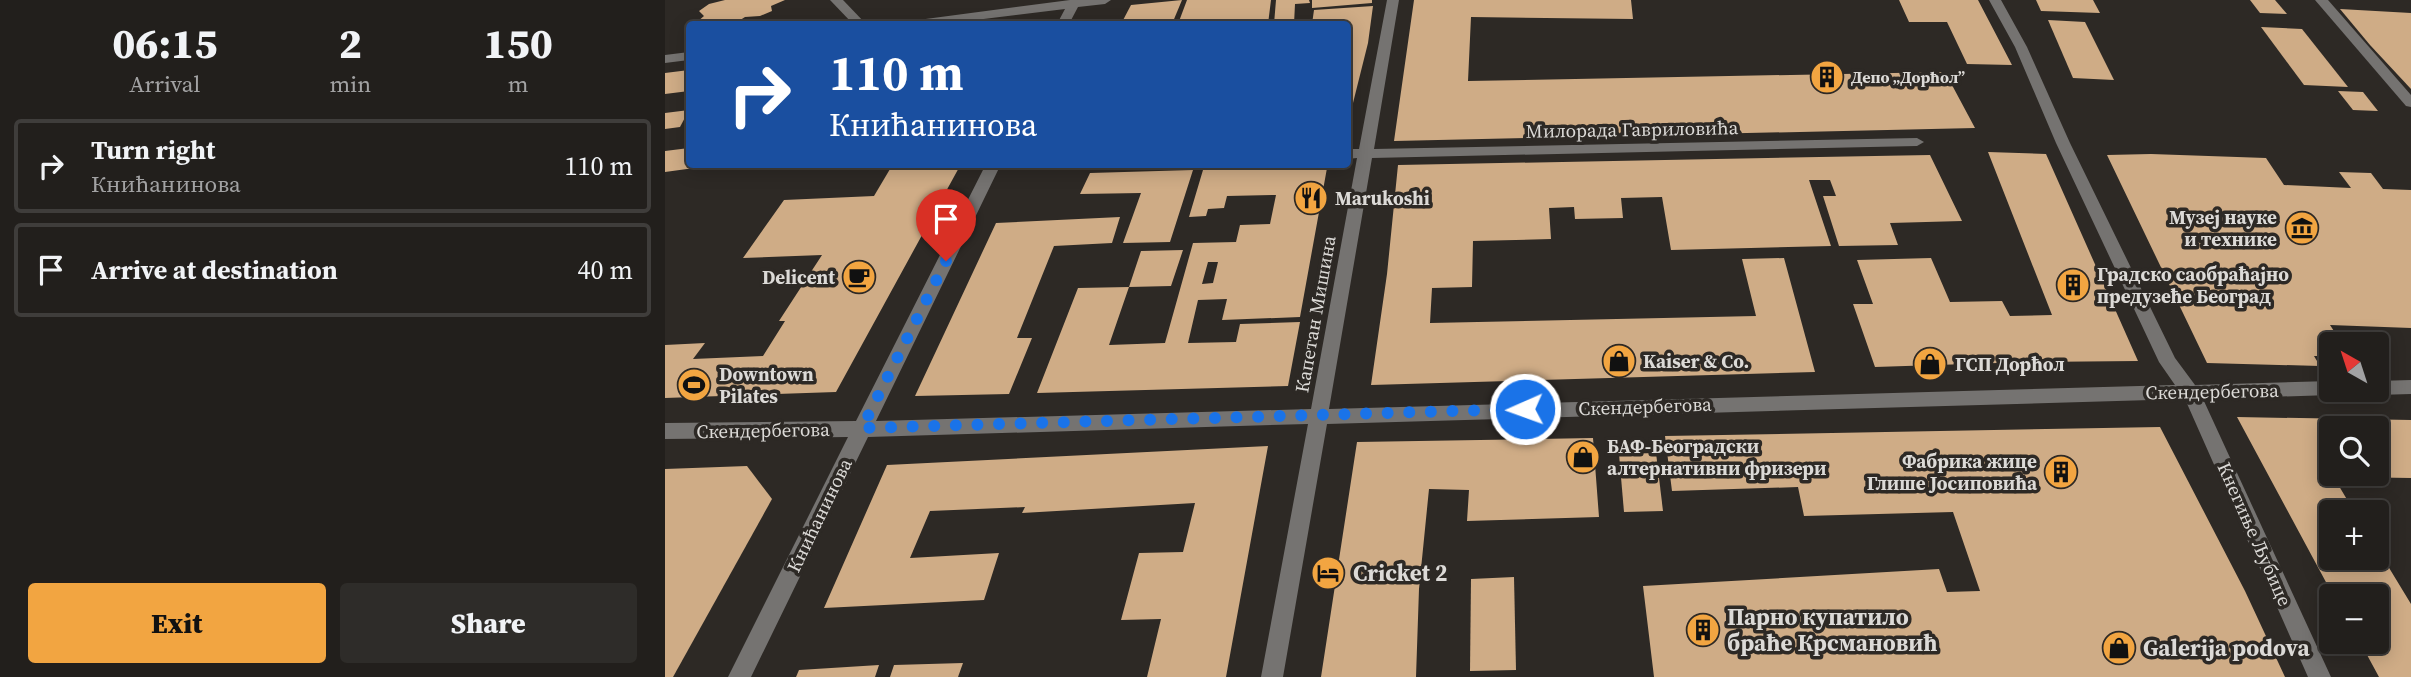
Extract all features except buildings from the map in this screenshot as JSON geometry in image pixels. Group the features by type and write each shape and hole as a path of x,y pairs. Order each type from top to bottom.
{"street":[{"path":"836,0 857,21"},
{"path":"933,21 1008,6 1105,0"},
{"name":"Капетан Мишина","path":"1272,677 1318,415 1357,154 1392,0"},
{"name":"Кнегиње Љубице","path":"1995,0 2021,47 2063,143 2168,362 2190,391 2319,677"},
{"path":"2321,0 2411,103"},
{"path":"1065,21 1075,2"},
{"path":"665,59 686,56"},
{"name":"Милорада Гавриловића","path":"1357,154 1917,142"},
{"name":"Книћанинова","path":"739,677 992,168"},
{"path":"2389,388 2411,387"},
{"name":"Скендербегова","path":"665,431 2319,388"}],"place":[{"name":"Депо „Дорћол”","path":"1827,77"},
{"name":"Marukoshi","path":"1311,198"},
{"name":"Музеј науке и технике","path":"2302,228"},
{"name":"Delicent","path":"859,277"},
{"name":"Градско саобраћајно предузеће Београд","path":"2073,285"},
{"name":"Kaiser & Co.","path":"1619,361"},
{"name":"ГСП Дорћол","path":"1930,364"},
{"name":"Downtown Pilates","path":"694,385"},
{"name":"БАФ-Београдски алтернативни фризери","path":"1583,457"},
{"name":"Фабрика жице Глише Јосиповића","path":"2061,472"},
{"name":"Cricket 2","path":"1328,573"},
{"name":"Парно купатило браће Крсмановић","path":"1703,630"},
{"name":"Galerija podova","path":"2119,648"}],"route":[{"path":"946,261 862,428 1525,409"}]}
